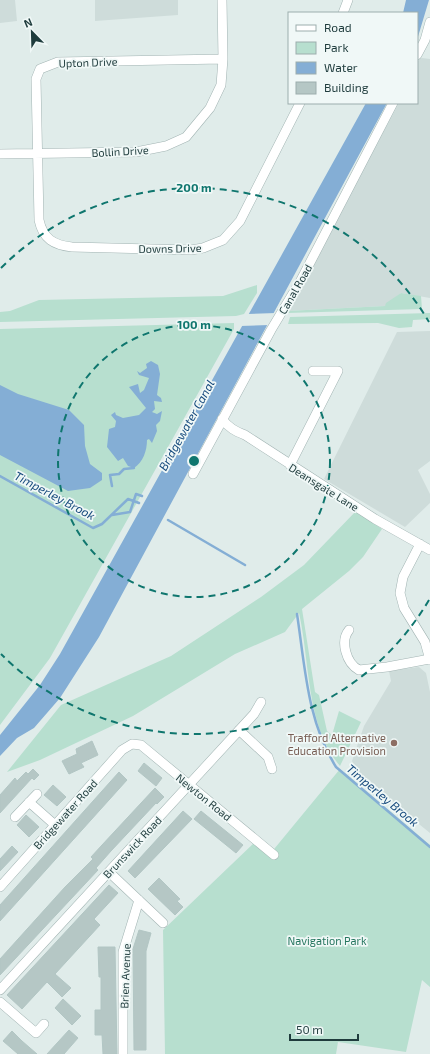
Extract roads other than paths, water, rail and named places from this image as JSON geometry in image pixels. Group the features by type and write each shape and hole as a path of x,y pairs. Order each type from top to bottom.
{"street":[{"name":"Bollin Drive","path":"0,154 136,152 166,146 182,140 210,108 217,95 222,75 223,59 222,0"},
{"path":"343,12 348,0"},
{"path":"418,53 430,22"},
{"name":"Upton Drive","path":"37,153 36,79 40,69 44,66 58,62 223,59"},
{"name":"Downs Drive","path":"37,153 39,220 44,235 49,240 58,245 72,247 191,250 203,248 223,240 230,234 240,221 299,104"},
{"name":"Canal Road","path":"193,474 271,330 301,280 392,104"},
{"path":"290,465 338,371 313,371"},
{"name":"Deansgate Lane","path":"222,419 231,428 245,435 389,527 430,550"},
{"path":"349,630 345,639 347,657 352,665 358,670 374,669 430,660 427,646 421,632 404,608 400,593 403,577 420,544"},
{"name":"Brunswick Road","path":"0,990 239,730 257,710 261,702"},
{"path":"239,730 268,757 272,769"},
{"name":"Newton Road","path":"132,744 141,745 274,855"},
{"name":"Bridgewater Road","path":"0,886 122,750 132,744"},
{"path":"15,817 37,794"},
{"path":"30,802 55,825"},
{"path":"109,872 163,923"},
{"name":"Brien Avenue","path":"123,1054 123,952 139,900"},
{"path":"0,1002 36,1033 44,1024"}],"water":[{"path":"406,0 429,0 418,37 418,12 403,12"},
{"path":"365,104 386,104 99,637 60,698 34,728 17,738 0,756 0,735 40,685 60,654"},
{"path":"151,361 158,365 160,374 157,395 161,398 162,402 154,401 155,409 152,412 157,414 162,411 160,421 156,425 157,431 152,443 149,439 147,440 144,456 140,463 134,468 128,466 123,458 118,461 107,447 109,429 115,427 116,421 111,415 115,412 116,415 123,418 139,415 146,408 129,387 138,384 140,393 144,390 149,378 139,375 137,371 140,373 147,368 146,364"},
{"path":"0,385 18,394 69,410 84,425 85,446 90,464 102,473 102,480 90,488 68,491 0,455"}],"waterway":[{"path":"112,486 110,475 119,474 124,469 134,468"},
{"name":"Timperley Brook","path":"0,476 93,528 102,524 128,499 139,503"},
{"path":"112,515 130,512 136,494 142,496"},
{"name":"Timperley Brook","path":"168,520 245,565"},
{"name":"Timperley Brook","path":"297,614 305,673 313,712 326,749 336,767 430,847"}],"place":[{"name":"Trafford Alternative Education Provision","path":"394,743"}],"water label":[{"name":"Bridgewater Canal","path":"186,425"}],"park label":[{"name":"Navigation Park","path":"327,940"}]}
